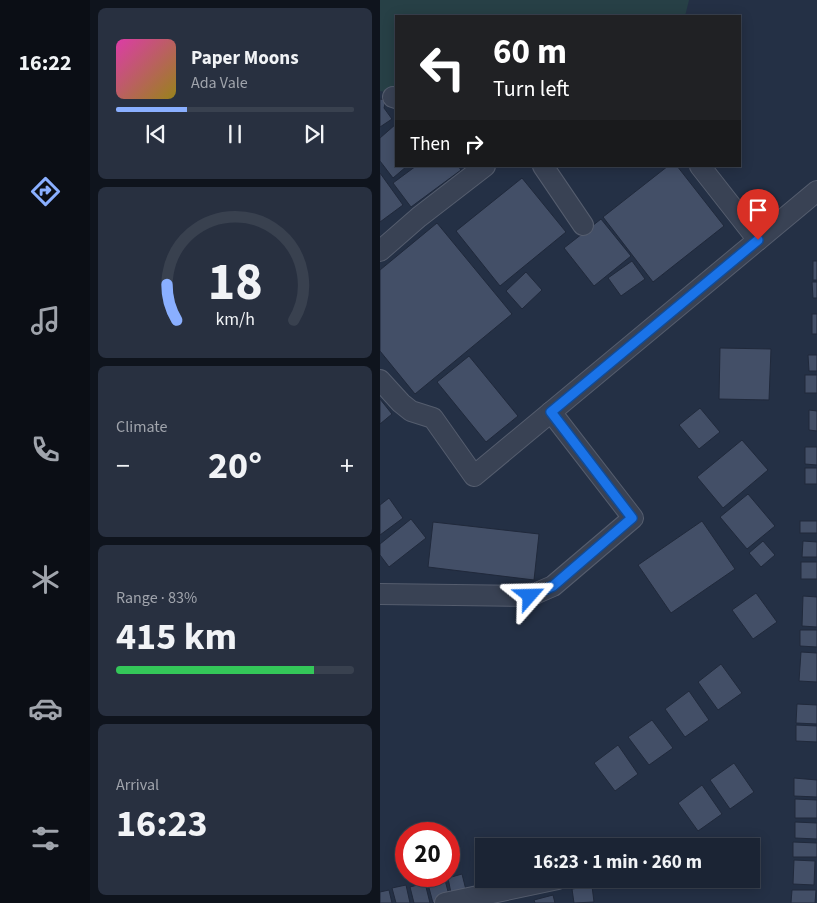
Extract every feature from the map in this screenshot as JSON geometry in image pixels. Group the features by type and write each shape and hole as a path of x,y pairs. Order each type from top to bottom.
{"street":[{"path":"380,251 419,217 484,167"},
{"path":"544,167 583,225"},
{"path":"701,167 758,240"},
{"path":"380,380 400,403 411,411 433,418 474,476 817,191"},
{"path":"380,594 530,596 553,586 632,518 551,412"},
{"path":"454,902 512,896 534,888"}],"green space":[{"path":"380,0 689,0 685,15 395,15 395,94 380,91"}],"building":[{"path":"380,99 386,100 384,108 392,119 380,127"},
{"path":"395,125 395,167 406,167 393,178 380,161 380,138"},
{"path":"415,167 459,167 461,170 411,207 393,183"},
{"path":"667,167 678,167 724,226 653,282 603,217"},
{"path":"380,173 403,205 380,222"},
{"path":"522,178 566,232 500,286 456,231"},
{"path":"601,219 631,256 594,286 564,248"},
{"path":"437,223 512,314 415,394 380,351 380,270"},
{"path":"632,261 645,279 621,296 608,278"},
{"path":"813,261 817,261 817,280 813,280"},
{"path":"526,272 542,290 522,309 506,291"},
{"path":"812,282 817,282 817,298 813,298"},
{"path":"812,314 817,314 817,334 812,334"},
{"path":"720,348 771,349 769,400 719,399"},
{"path":"808,355 817,355 817,371 809,371"},
{"path":"469,356 518,416 486,442 437,382"},
{"path":"805,375 817,375 817,393 805,393"},
{"path":"380,399 392,414 380,424"},
{"path":"700,408 720,432 699,449 679,425"},
{"path":"809,410 817,411 817,431 809,430"},
{"path":"742,440 768,470 723,508 697,477"},
{"path":"805,447 817,447 817,465 805,464"},
{"path":"805,468 817,468 817,484 805,484"},
{"path":"748,494 775,526 747,549 720,517"},
{"path":"389,498 403,518 380,535 380,505"},
{"path":"411,519 426,538 389,567 380,555 380,544"},
{"path":"702,521 735,569 671,613 638,565"},
{"path":"800,521 817,521 817,533 800,533"},
{"path":"433,522 539,534 534,580 428,567"},
{"path":"763,541 775,555 761,567 749,553"},
{"path":"803,541 817,542 817,557 802,557"},
{"path":"801,562 817,562 817,579 801,579"},
{"path":"756,593 777,622 753,639 732,610"},
{"path":"803,596 817,597 817,627 802,626"},
{"path":"800,630 817,630 817,647 800,646"},
{"path":"801,652 817,653 817,682 799,681"},
{"path":"721,664 742,693 718,710 698,682"},
{"path":"689,691 709,720 685,737 665,709"},
{"path":"797,704 817,705 817,724 796,723"},
{"path":"652,720 673,748 649,765 628,737"},
{"path":"796,725 817,726 817,742 796,741"},
{"path":"618,745 638,774 615,791 594,763"},
{"path":"734,763 754,792 730,809 710,780"},
{"path":"794,778 817,780 817,797 794,796"},
{"path":"702,785 722,814 698,831 678,803"},
{"path":"795,799 817,800 817,818 795,818"},
{"path":"795,822 817,823 817,839 795,838"},
{"path":"793,842 817,843 817,857 793,857"},
{"path":"794,860 815,861 814,885 793,884"},
{"path":"462,874 467,894 452,898 450,887 460,887 460,875"},
{"path":"406,887 410,903 396,903 392,888"},
{"path":"410,887 426,887 430,903 414,903"},
{"path":"429,887 447,887 450,899 433,903"},
{"path":"592,888 594,902 574,903 572,889"},
{"path":"389,890 392,903 380,903 380,892"},
{"path":"792,890 816,890 815,903 791,903"},
{"path":"553,895 555,903 535,903 534,900"}],"route":[{"path":"530,596 553,586 632,518 551,412 758,240"}]}
